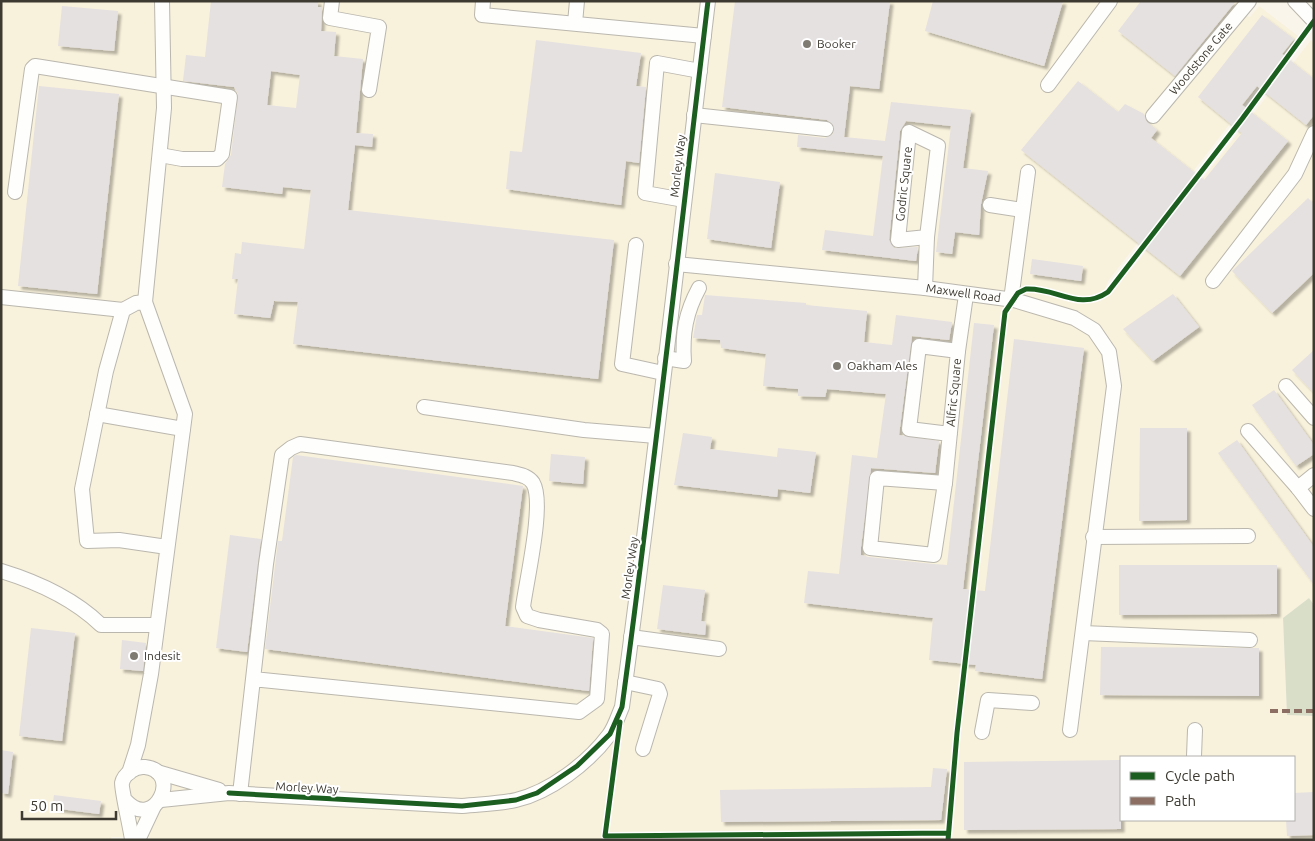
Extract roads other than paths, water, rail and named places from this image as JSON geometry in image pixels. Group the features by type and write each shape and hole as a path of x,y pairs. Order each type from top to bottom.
{"street":[{"path":"132,840 122,783 129,773 138,745 151,674 185,414 145,302 164,108 162,1"},
{"path":"332,1 330,18 379,27 369,90"},
{"path":"483,1 482,15 704,36"},
{"path":"575,23 577,1"},
{"name":"Morley Way","path":"157,803 234,794 462,806 516,800 537,793 558,780 596,749 610,734 622,707 708,1"},
{"path":"1048,85 1110,1"},
{"name":"Woodstone Gate","path":"1153,116 1249,1"},
{"path":"1295,1 1314,21"},
{"path":"684,200 645,194 657,63 700,70"},
{"path":"15,192 31,77 35,66 230,96 222,154 217,159 182,159 160,155"},
{"path":"694,115 826,129"},
{"name":"Godric Square","path":"925,288 927,237 938,146 909,132 898,240 927,237"},
{"path":"1212,281 1295,174 1314,133"},
{"path":"1011,300 1028,172"},
{"path":"990,205 1022,210"},
{"path":"636,245 622,364 663,373"},
{"name":"Maxwell Road","path":"676,264 925,288 1011,300 1074,318 1094,330 1109,352 1114,386 1093,536 1070,730"},
{"path":"665,358 684,361 682,338 688,307 699,288"},
{"name":"Alfric Square","path":"945,483 877,478 870,548 934,555 945,483 958,351 966,295"},
{"path":"1,297 44,300 123,310 136,303 145,302"},
{"path":"123,310 97,414 82,490 86,541 119,540 167,547"},
{"name":"Alfric Square","path":"950,434 909,429 919,346 958,351"},
{"path":"1286,386 1314,418"},
{"path":"424,408 584,430 656,436"},
{"path":"97,414 183,428"},
{"path":"1248,431 1298,488 1314,510"},
{"path":"234,794 253,679 266,564 282,455 300,444 513,473 528,477 534,484 538,508 523,608 527,616 539,620 597,630 602,634 597,698 579,712 253,679"},
{"path":"1298,488 1314,475"},
{"path":"1093,536 1248,536"},
{"path":"1,571 64,597 92,616 101,625 157,625"},
{"path":"1083,633 1250,640"},
{"path":"631,637 719,649"},
{"path":"625,682 658,689 660,694 643,749"},
{"path":"982,732 988,700 1032,703"},
{"path":"1194,756 1195,730"},
{"path":"138,745 151,769 164,784 157,803 138,840"},
{"path":"129,773 138,767 151,769"},
{"name":"Morley Way","path":"151,769 234,794"},
{"path":"126,801 136,808 147,809 157,803"}],"place":[{"name":"Booker","path":"807,44"},
{"name":"Oakham Ales","path":"837,366"},
{"name":"Indesit","path":"134,656"}]}
